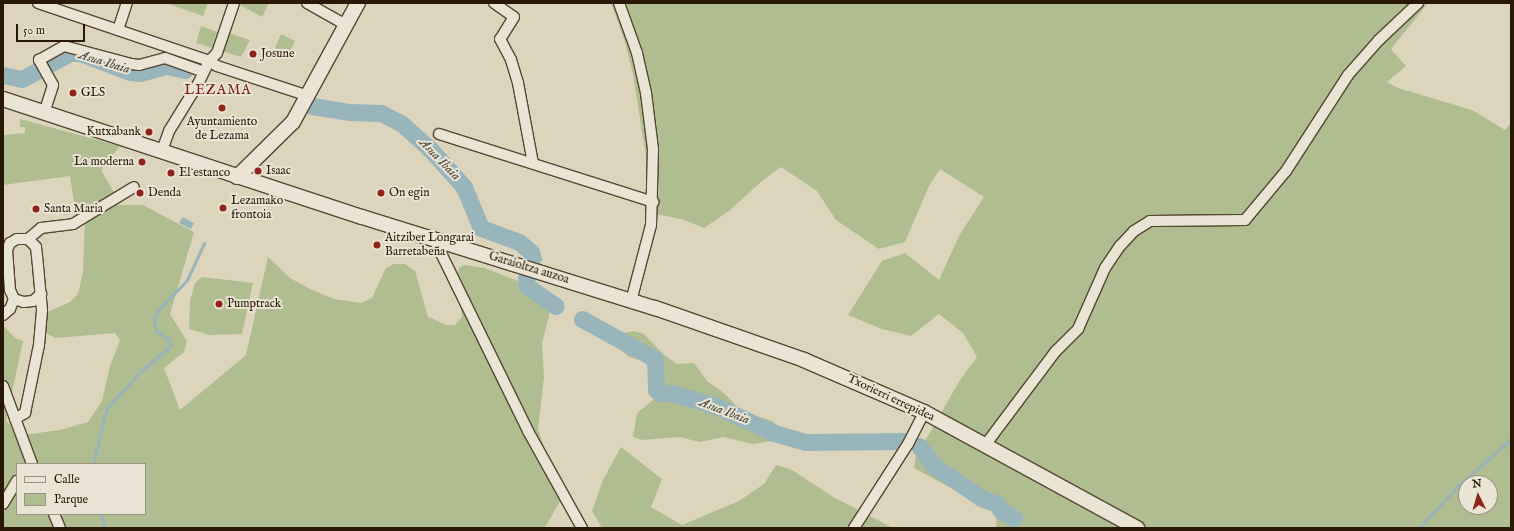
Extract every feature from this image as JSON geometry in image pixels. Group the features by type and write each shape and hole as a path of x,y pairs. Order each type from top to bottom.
{"street":[{"path":"38,3 209,61 217,66 309,96"},
{"path":"118,30 127,3"},
{"path":"164,145 169,131 209,61 217,53 234,3"},
{"path":"307,3 346,25"},
{"path":"237,177 293,122 309,96 358,3"},
{"path":"619,3 637,53 646,93 653,149 652,202 644,254 631,301"},
{"path":"986,444 1055,352 1078,329 1105,268 1120,246 1134,231 1150,221 1245,220 1286,171 1348,75 1379,40 1418,3"},
{"path":"501,9 514,17 500,39 511,60 518,83 533,163"},
{"path":"46,107 53,85 50,77 39,60 59,48 69,46 139,65 165,58 204,72"},
{"name":"Garaioltza auzoa","path":"3,100 237,177 631,301"},
{"path":"439,134 652,202"},
{"path":"3,314 10,309 14,299 10,290 8,250 10,243 17,239 28,239 41,228 74,224 134,187"},
{"path":"15,419 25,413 39,345 42,310 36,247 28,239"},
{"path":"434,239 528,431 582,528"},
{"path":"14,299 24,302 33,300 41,294"},
{"name":"Txorierri errepidea","path":"631,301 804,360 924,412 986,444 1137,528"},
{"path":"3,386 32,463"},
{"path":"854,528 908,444 924,412"},
{"path":"23,463 26,450"},
{"path":"3,504 16,483"},
{"path":"54,515 60,528"}],"green space":[{"path":"166,3 208,3 203,16"},
{"path":"236,3 269,3 262,17"},
{"path":"611,3 1428,3 1391,49 1406,66 1387,82 1398,88 1472,110 1505,130 1511,123 1511,528 996,528 997,513 914,468 917,447 925,441 960,380 977,357 963,333 939,314 911,336 882,329 848,315 882,261 905,253 939,280 959,236 984,197 940,169 929,186 905,242 879,249 836,220 817,191 781,167 762,181 729,211 704,228 684,220 648,212 648,169 633,74 625,42"},
{"path":"201,26 217,32 212,48 196,43"},
{"path":"225,32 250,40 241,57 219,50"},
{"path":"281,34 295,41 289,54 275,48"},
{"path":"20,119 120,146 101,170 116,196 112,205 143,205 194,232 170,314 187,341 184,352 164,368 180,410 246,355 268,257 290,278 310,289 334,299 361,303 372,298 386,268 394,264 405,264 415,271 428,317 447,325 455,325 462,317 457,278 459,268 464,265 484,268 523,283 527,289 552,304 542,343 544,377 538,429 547,455 565,492 545,528 3,528 3,325 15,338 23,341 6,421 23,435 60,430 88,422 102,401 110,366 120,340 115,333 55,338 39,329 45,313 70,302 78,294 83,273 85,217 76,215 70,176 3,185 3,135 25,133 25,127 20,127"},
{"name":"Pumptrack","path":"202,277 253,283 242,334 209,335 189,329 190,301 195,283"},
{"path":"634,331 644,334 664,355 677,364 694,363 707,381 724,393 741,411 772,421 789,434 778,440 753,444 723,437 700,442 679,437 642,440 633,437 637,413 652,401 657,393 653,386 654,364 629,357 620,349 619,340 624,333"},
{"path":"621,447 662,479 651,507 682,525 739,501 764,484 776,465 792,470 835,498 893,528 602,528 592,511 603,480"}],"water":[{"path":"183,217 194,223 191,229 179,223"}],"waterway":[{"name":"Asua Ibaia","path":"3,75 22,79 70,53 80,53 130,72 140,73 167,66 185,70"},
{"name":"Asua Ibaia","path":"312,106 349,112 381,113 401,123 430,149 464,187 481,228 519,242 531,252 533,259"},
{"path":"93,463 107,408 141,371 171,346 170,340 156,331 154,319 159,309 187,280 204,243"},
{"name":"Asua Ibaia","path":"526,278 527,286 556,306"},
{"name":"Asua Ibaia","path":"582,319 655,359 656,390 661,393 671,393 716,406 774,433 806,442 905,441"},
{"path":"1419,528 1459,485 1511,439"},
{"name":"Asua Ibaia","path":"919,446 934,466 981,498 997,504 1001,511 1014,518"},
{"path":"100,515 105,528"},
{"path":"1010,528 1014,518"}],"place":[{"name":"Josune","path":"253,54"},
{"name":"GLS","path":"73,93"},
{"name":"Ayuntamiento de Lezama","path":"222,108"},
{"name":"Kutxabank","path":"149,132"},
{"name":"La moderna","path":"142,162"},
{"name":"Isaac","path":"258,171"},
{"name":"El estanco","path":"171,173"},
{"name":"Denda","path":"140,193"},
{"name":"On egin","path":"381,193"},
{"name":"Lezamako frontoia","path":"223,208"},
{"name":"Santa Maria","path":"36,209"},
{"name":"Aitziber Longarai Barretabeña","path":"377,245"},
{"name":"Pumptrack","path":"219,304"}],"district":[{"name":"LEZAMA","path":"218,90"}]}
